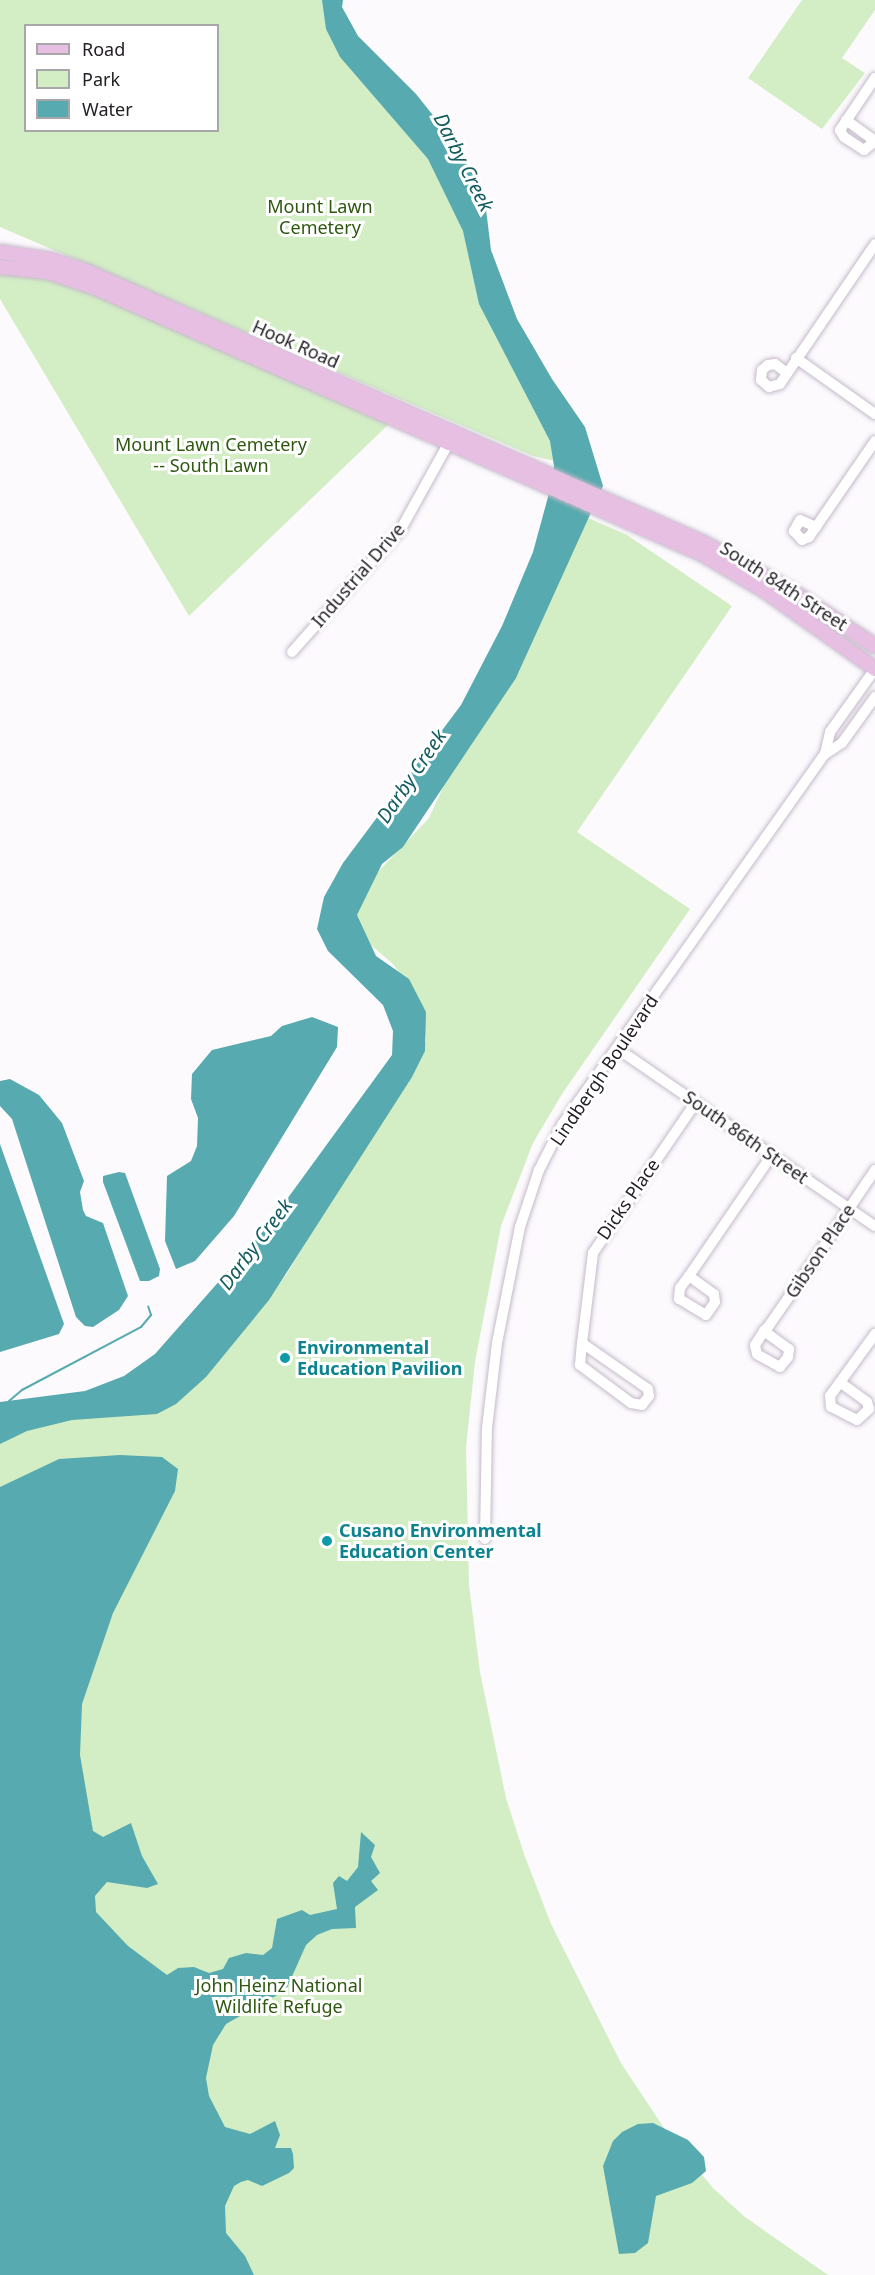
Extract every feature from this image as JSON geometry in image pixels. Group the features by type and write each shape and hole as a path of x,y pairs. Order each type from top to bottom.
{"main road":[{"name":"Hook Road","path":"0,252 52,260 88,272 452,438 572,490"},
{"name":"Hook Road","path":"0,267 49,272 96,288 452,438"},
{"name":"South 84th Street","path":"572,490 749,566 875,646"},
{"name":"South 84th Street","path":"617,510 744,578 872,673"},
{"path":"846,627 875,632"}],"street":[{"path":"875,78 846,120 875,141"},
{"path":"787,373 875,244"},
{"path":"796,358 875,414"},
{"name":"Industrial Drive","path":"292,652 401,529 452,438"},
{"path":"816,527 875,441"},
{"name":"South 84th Street","path":"872,673 875,690"},
{"name":"Lindbergh Boulevard","path":"825,754 830,732 872,673"},
{"name":"Lindbergh Boulevard","path":"485,1539 487,1428 495,1354 520,1227 539,1170 562,1125 825,754 842,743 875,697"},
{"name":"South 86th Street","path":"618,1048 875,1226"},
{"name":"Dicks Place","path":"582,1343 648,1389 649,1396 642,1405 631,1403 582,1368 582,1343 595,1247 696,1102"},
{"path":"689,1276 772,1155"},
{"name":"Gibson Place","path":"765,1331 875,1170"},
{"path":"840,1383 875,1334"}],"green space":[{"name":"Mount Lawn Cemetery","path":"0,0 335,0 336,19 416,116 577,466 533,456 0,227"},
{"path":"802,0 875,0 875,10 842,58 865,73 822,129 748,78"},
{"name":"Mount Lawn Cemetery -- South Lawn","path":"0,272 62,282 89,291 389,424 189,616 0,299"},
{"name":"John Heinz National Wildlife Refuge","path":"586,517 627,535 732,606 577,832 690,909 562,1094 533,1143 501,1226 475,1362 466,1447 469,1585 480,1672 506,1798 524,1854 551,1924 621,2063 670,2137 713,2188 745,2217 828,2275 0,2275 0,1432 66,1418 266,1302 288,1272 426,1041 423,1012 415,994 392,963 366,941 353,921 374,876 429,818 458,755 519,672"}],"water":[{"name":"Darby Creek","path":"322,0 343,0 342,7 358,36 416,94 451,138 484,193 491,250 517,319 552,379 585,427 603,486 516,678 403,847 382,864 357,915 376,956 409,979 426,1012 425,1051 412,1077 269,1300 206,1377 176,1404 157,1414 72,1420 27,1431 0,1444 0,1402 85,1391 124,1376 155,1354 266,1228 392,1055 393,1031 383,1005 328,951 317,929 324,897 343,863 461,705 502,626 533,552 548,497 554,466 550,441 479,304 463,231 428,159 340,57 326,29"},
{"path":"312,1017 338,1027 337,1047 234,1216 195,1261 176,1269 165,1241 167,1176 191,1161 197,1146 198,1118 191,1099 192,1074 212,1050 271,1036 282,1026"},
{"path":"10,1079 39,1095 62,1123 84,1181 80,1192 83,1210 86,1216 103,1223 128,1296 119,1310 93,1327 85,1326 76,1317 12,1119 0,1106 0,1081"},
{"path":"0,1144 64,1324 59,1334 0,1352"},
{"path":"119,1172 125,1173 160,1269 159,1276 149,1281 140,1281 103,1182 103,1176"},
{"path":"120,1455 162,1457 178,1469 175,1491 113,1613 82,1704 80,1755 93,1831 103,1837 131,1823 142,1856 158,1884 147,1888 107,1882 95,1896 96,1912 128,1946 167,1975 178,1968 194,1967 209,1973 223,1969 229,1958 246,1953 263,1955 272,1948 277,1919 302,1910 310,1915 337,1909 333,1883 339,1876 347,1881 358,1867 361,1832 375,1845 371,1857 380,1873 371,1881 378,1890 355,1907 356,1928 332,1929 317,1935 306,1945 286,1990 226,2024 213,2045 206,2078 209,2096 225,2127 250,2134 275,2121 280,2135 275,2148 291,2148 293,2154 294,2168 289,2173 262,2186 248,2180 241,2182 234,2186 225,2206 226,2233 245,2256 254,2275 0,2275 0,1487 59,1459"},
{"path":"653,2123 688,2140 704,2157 706,2171 692,2183 656,2196 648,2243 635,2253 619,2254 603,2166 613,2141 622,2132 638,2124"}],"waterway":[{"path":"9,1401 22,1390 141,1327 151,1315 148,1306"}],"place":[{"name":"Environmental Education Pavilion","path":"285,1358"},
{"name":"Cusano Environmental Education Center","path":"327,1541"}]}
